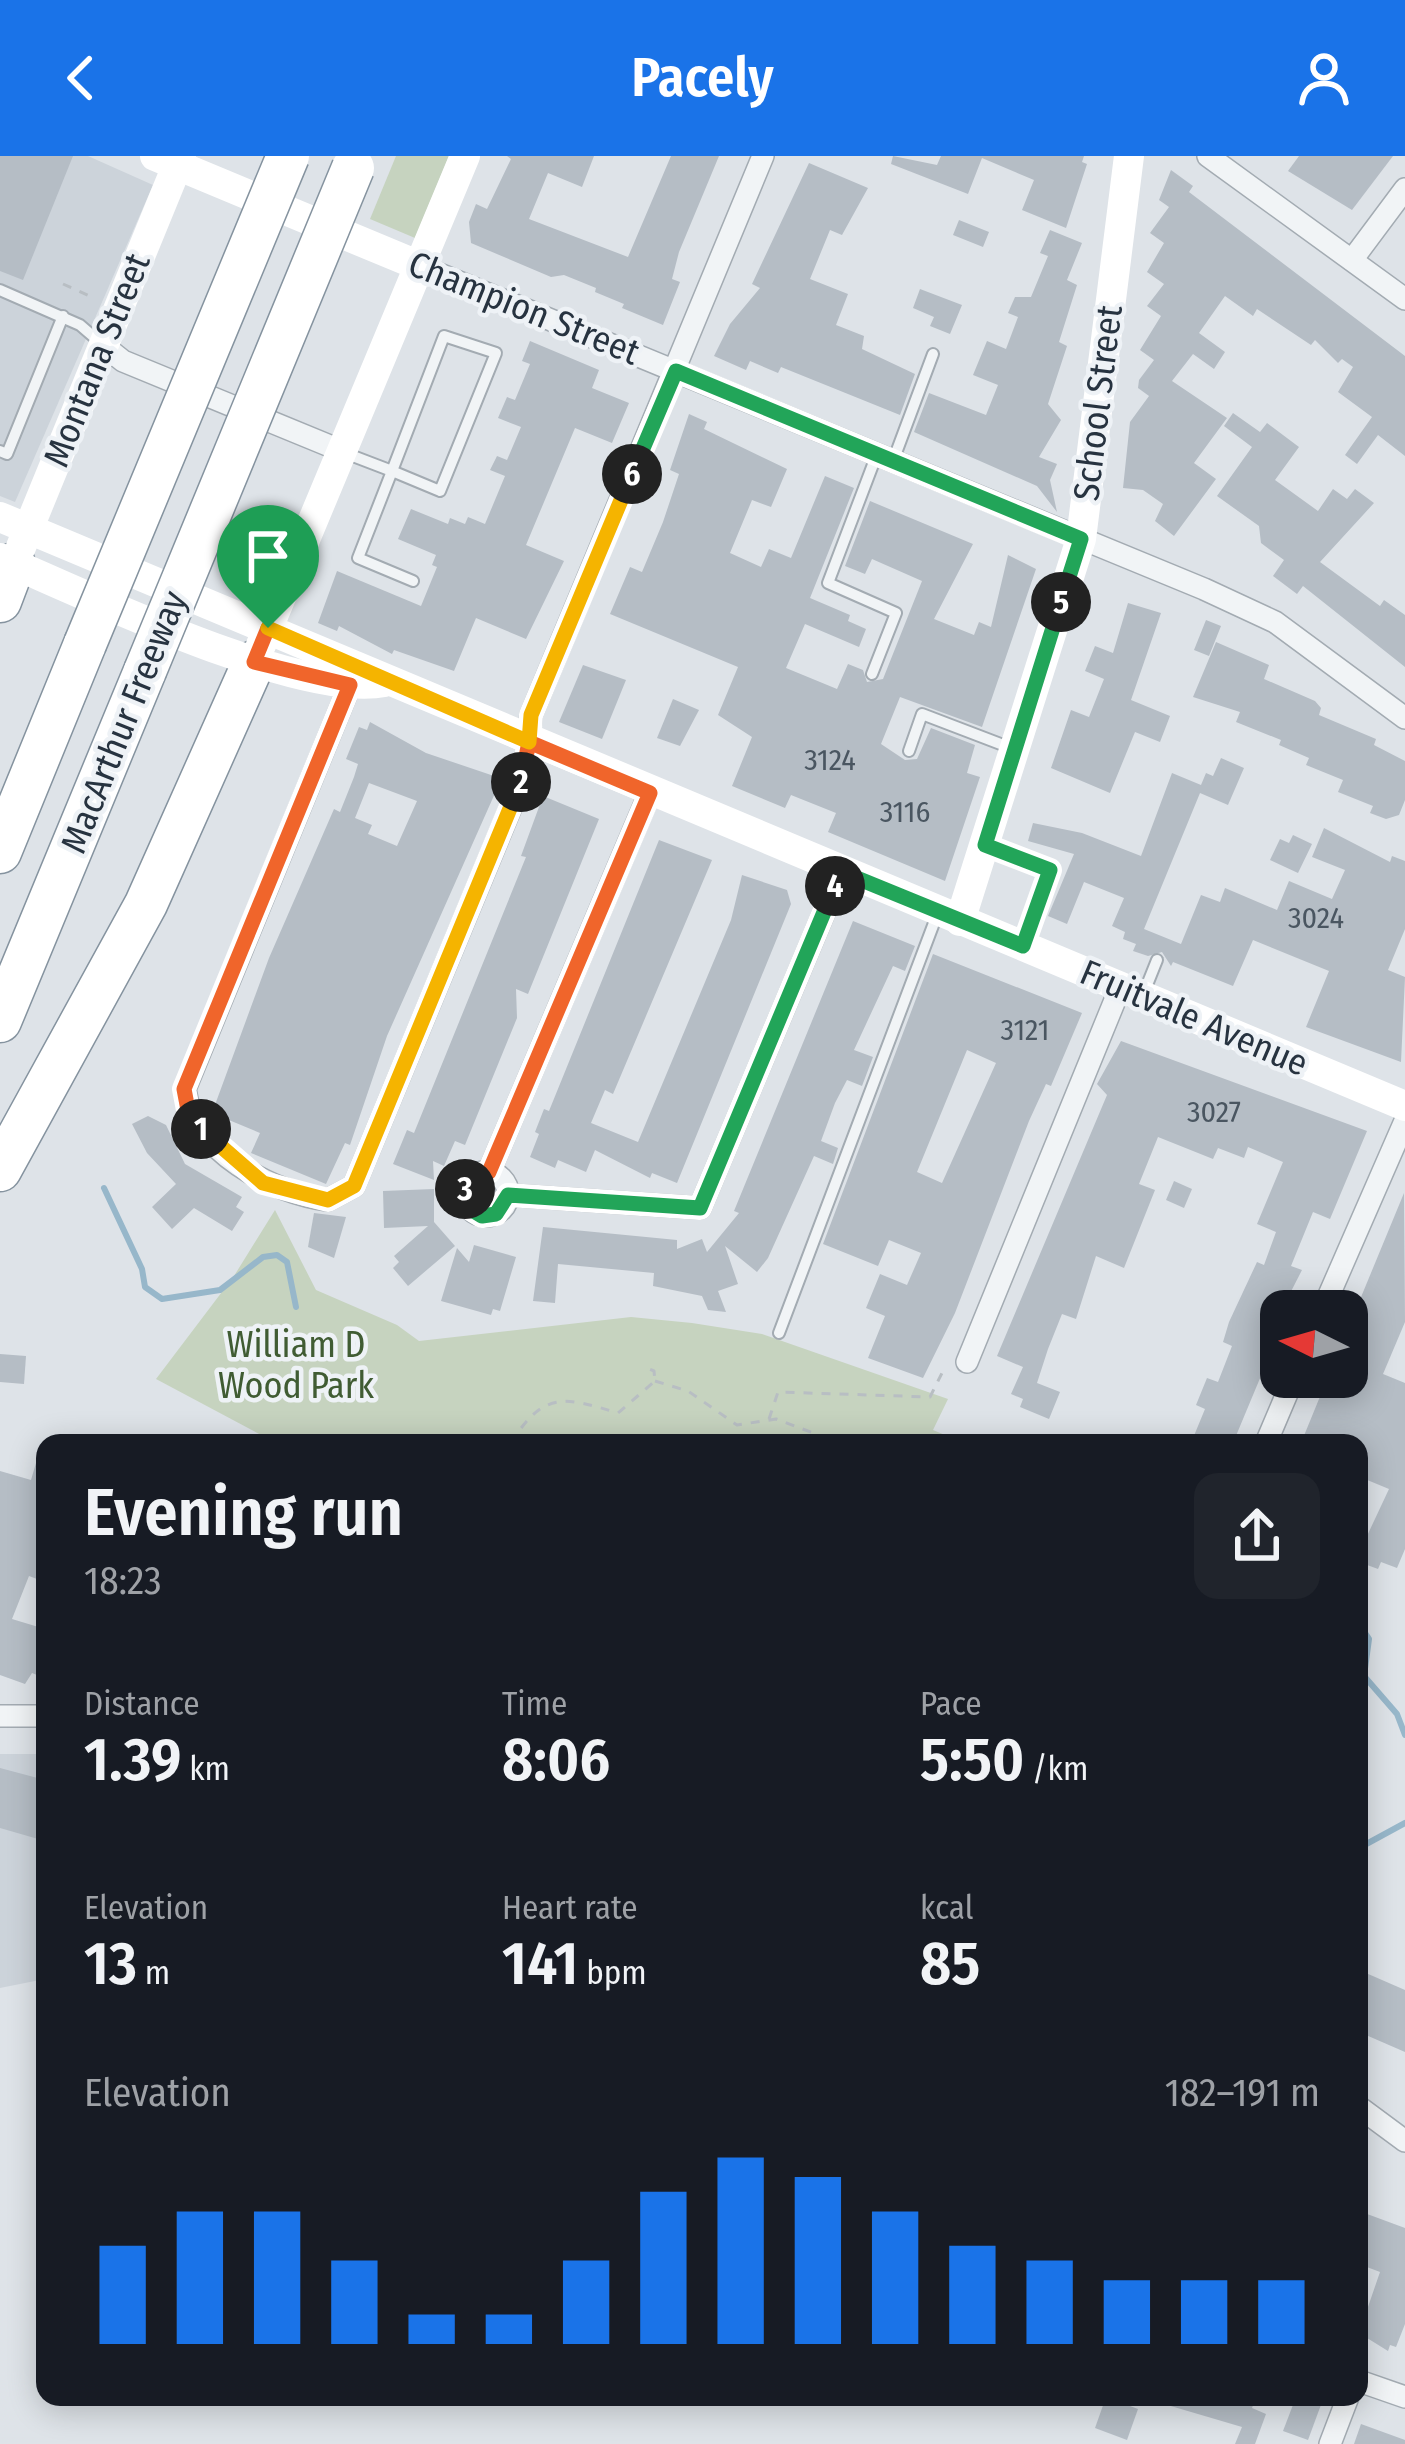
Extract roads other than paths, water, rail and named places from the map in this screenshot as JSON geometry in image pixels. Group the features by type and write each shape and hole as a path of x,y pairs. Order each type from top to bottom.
{"highway":[{"name":"MacArthur Freeway","path":"0,852 288,156"},
{"name":"MacArthur Freeway","path":"0,1021 356,162"},
{"path":"0,1170 146,904 261,645"}],"street":[{"path":"261,645 465,156"},
{"path":"350,685 184,1089 188,1110 201,1130 263,1183 328,1200 354,1186 526,771 531,715 764,156"},
{"name":"School Street","path":"949,916 985,845 1081,539 1129,156"},
{"path":"1208,156 1405,299"},
{"name":"Champion Street","path":"171,159 1275,622 1405,718"},
{"name":"Montana Street","path":"8,554 103,345 171,159"},
{"path":"1352,260 1405,189"},
{"path":"103,345 123,361 342,451"},
{"name":"Fruitvale Avenue","path":"8,554 261,645 384,682 1405,1106"},
{"name":"Fruitvale Avenue","path":"261,645 350,685 384,682"},
{"path":"508,1195 496,1214 482,1216 469,1208 464,1194 469,1180 489,1172 650,793"},
{"path":"508,1195 700,1208 842,872"},
{"path":"967,1362 1131,992"},
{"path":"1331,1290 1405,1121"},
{"path":"489,1172 501,1178 508,1195"},
{"path":"1270,1434 1285,1398"},
{"path":"0,1716 36,1716"},
{"path":"1368,2114 1405,2141"},
{"path":"1368,2383 1405,2397"},
{"path":"1330,2444 1345,2406"}],"lane":[{"path":"0,290 63,316 103,345"},
{"path":"0,451 7,454 63,316"},
{"path":"342,451 392,471 440,491 496,353 444,336 392,471 358,558 413,581"},
{"path":"872,674 896,613 828,583 933,354"},
{"path":"909,751 922,714 1015,749"},
{"path":"985,845 1050,870 1023,946"},
{"path":"779,1333 949,916"},
{"path":"1131,992 1157,960"}],"waterway":[{"path":"104,1188 142,1269 145,1287 162,1299 220,1290 263,1257 277,1255 287,1262 296,1307"},
{"path":"1368,1638 1368,1646"},
{"path":"1368,1681 1397,1714 1405,1735"},
{"path":"1368,1843 1405,1823"}],"park label":[{"name":"William D Wood Park","path":"296,1366"}]}
